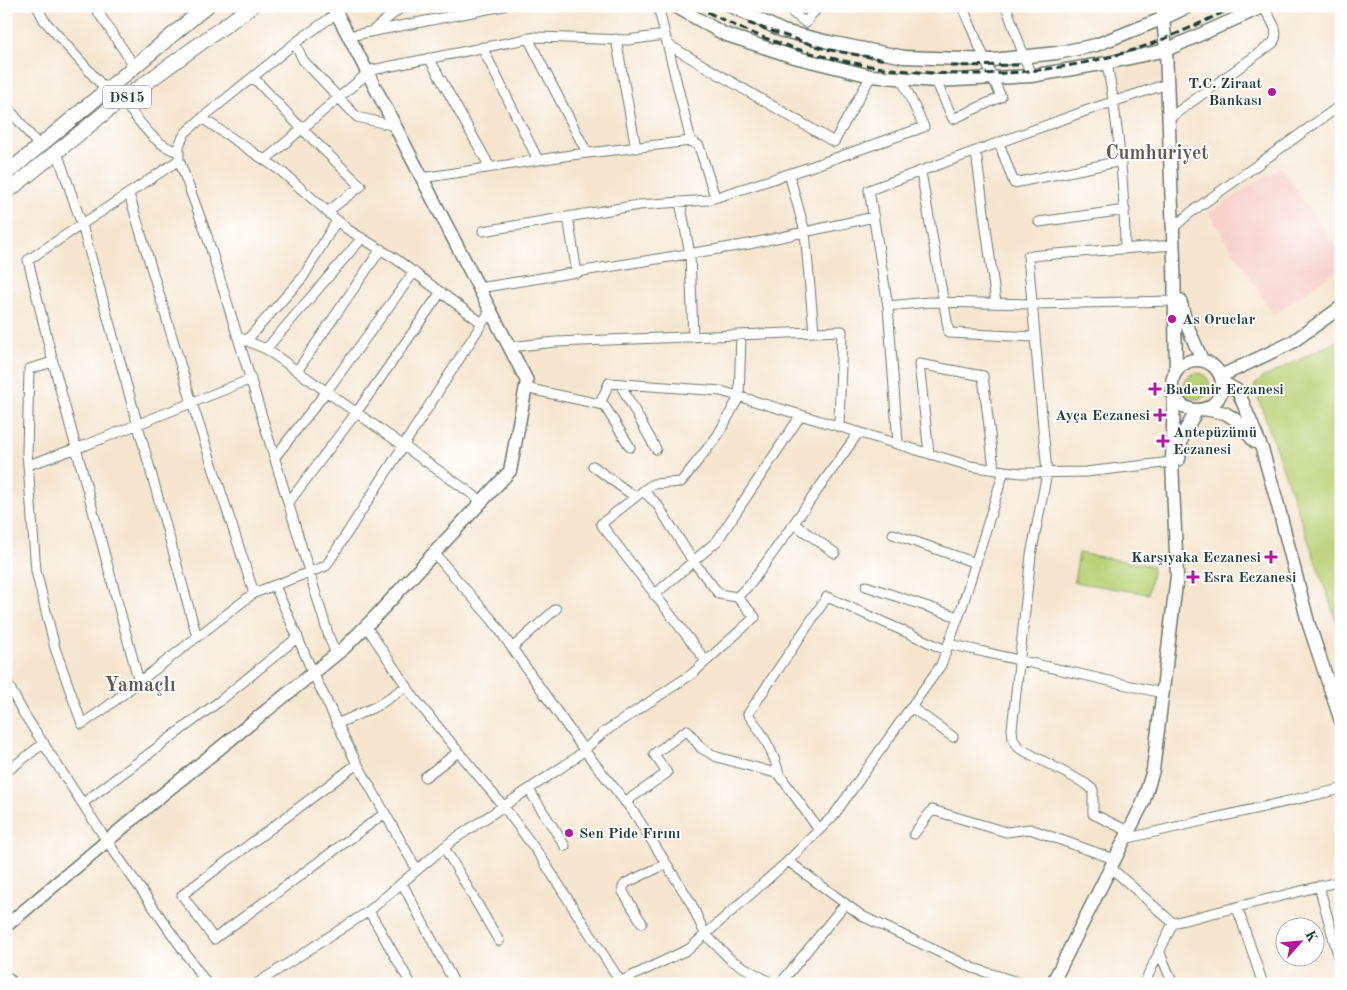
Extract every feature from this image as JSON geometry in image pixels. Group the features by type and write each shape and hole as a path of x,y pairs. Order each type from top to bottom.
{"main road":[{"name":"D815","path":"6,193 122,100 252,6"},
{"path":"675,6 724,34 794,58 871,76 936,81 1031,76 1107,63 1166,50 1263,6"},
{"path":"731,6 783,31 829,42 904,56 986,60 1058,53 1096,45 1163,12 1186,7"},
{"name":"D815","path":"6,174 107,91 200,9"},
{"path":"6,926 336,654 366,626 510,471 527,381 335,10"},
{"path":"1052,984 1143,803 1153,770 1177,576 1172,462 1174,394 1172,386 1176,372 1174,245 1163,12"},
{"path":"1174,260 1182,310 1202,360"},
{"path":"1222,379 1291,343 1341,307"},
{"path":"1174,499 1182,436 1201,409 1216,402 1222,390 1222,379 1217,369 1210,363 1202,360 1187,362 1176,372"},
{"path":"1222,379 1238,391 1262,449 1308,622 1341,720"},
{"path":"1174,394 1183,405 1225,413 1236,420 1262,449"},
{"path":"6,978 12,984"}],"street":[{"path":"37,6 44,20 107,91"},
{"path":"94,6 135,67"},
{"path":"370,32 403,6"},
{"path":"349,36 503,6"},
{"path":"658,6 691,142"},
{"path":"784,6 806,23 820,6"},
{"path":"936,81 953,119 1001,98 962,6"},
{"path":"1006,6 1031,76"},
{"path":"1168,119 1273,43 1277,32 1263,6"},
{"path":"335,10 202,118 185,133 179,145 180,156 242,338 251,379 329,637 336,654"},
{"path":"265,160 367,72 528,38 666,40 834,142 871,76"},
{"path":"528,38 587,153"},
{"path":"616,39 636,148"},
{"path":"295,43 303,60 357,117 395,126"},
{"path":"482,47 538,160"},
{"path":"429,58 490,167"},
{"path":"1107,63 1121,161 1125,210 1125,249"},
{"path":"253,78 361,186 328,212"},
{"path":"483,231 639,205 708,200 924,127 901,78"},
{"path":"898,443 888,306 869,190 1166,84"},
{"path":"122,100 151,136 161,145 180,156"},
{"path":"6,105 39,146"},
{"path":"1173,228 1196,209 1341,106"},
{"path":"202,118 281,170 347,229 414,272 482,323"},
{"path":"422,178 587,153 691,142 699,146 715,198"},
{"path":"999,143 1014,183 1121,161"},
{"path":"56,152 82,226 197,637"},
{"path":"976,152 996,304"},
{"path":"139,682 53,362 28,260 129,194 180,156"},
{"path":"921,172 949,333 1035,337"},
{"path":"789,174 805,232 814,332"},
{"path":"129,194 192,402 254,593"},
{"path":"680,202 690,254 693,337"},
{"path":"1039,222 1125,210"},
{"path":"568,217 577,273"},
{"path":"478,288 750,244 874,217"},
{"path":"242,338 303,277 337,220"},
{"path":"266,349 362,238"},
{"path":"1174,245 1028,256 1047,473 1031,555 1012,729 1013,739 1019,748 1086,784 1093,790 1093,814 1126,835 1341,789"},
{"path":"297,371 381,250"},
{"path":"275,457 326,392 414,272"},
{"path":"289,502 356,413 441,292"},
{"path":"888,306 944,302 1032,304 1175,300"},
{"path":"53,362 29,369 28,465 36,571 55,648 82,724 254,593 326,566 490,311"},
{"path":"509,347 556,342 842,331 839,426"},
{"path":"706,661 601,524 653,484 681,482 718,435 739,396 741,335"},
{"path":"242,338 266,349 482,501"},
{"path":"366,626 407,686 504,807 541,857 617,983 689,949 788,861 834,815 941,665 976,563 999,470 983,376 919,364 929,453"},
{"path":"28,465 77,448 251,379"},
{"path":"600,404 609,383 721,391 970,466 1021,473 1086,472 1172,462"},
{"path":"620,384 656,449"},
{"path":"525,388 604,405 630,447"},
{"path":"654,595 717,541 801,415"},
{"path":"737,597 752,582 859,432"},
{"path":"594,466 635,497"},
{"path":"256,984 370,912 444,847 574,759 604,732 692,674 755,617 737,597 718,594 693,561 657,504 643,491"},
{"path":"794,524 836,553"},
{"path":"893,534 976,563"},
{"path":"434,553 493,622 584,750 625,802 691,903 705,934 731,960 773,984"},
{"path":"275,586 337,724 417,870"},
{"path":"866,586 958,617"},
{"path":"819,830 779,774 777,765 758,727 748,714 827,597 948,647 1019,660 1162,693"},
{"path":"512,648 556,609"},
{"path":"83,803 221,700 298,636"},
{"path":"6,681 24,714 107,841 207,984"},
{"path":"337,724 377,706 407,686"},
{"path":"911,707 953,737"},
{"path":"625,802 667,773 654,754 687,730 701,748 718,757 779,774"},
{"path":"6,772 44,743"},
{"path":"425,777 458,752"},
{"path":"358,764 182,895 214,939 385,813"},
{"path":"529,790 566,846"},
{"path":"914,834 932,810 1006,832 1030,829 1112,863 1173,923"},
{"path":"444,847 499,941"},
{"path":"788,861 862,916 973,968 1023,984"},
{"path":"642,923 623,892 623,887 626,883 666,864"},
{"path":"1144,984 1173,923 1341,881"},
{"path":"402,883 455,984"},
{"path":"1319,886 1341,966"},
{"path":"780,984 845,904"},
{"path":"1237,907 1263,984"},
{"path":"370,912 411,984"},
{"path":"1159,951 1173,984"}],"shaded area":[{"path":"1280,167 1341,254 1341,267 1274,315 1209,213"}],"green space":[{"path":"1341,339 1341,634 1254,386 1262,378"},
{"path":"1197,373 1206,377 1210,386 1206,395 1197,399 1188,395 1184,386 1188,377"},
{"path":"1079,553 1153,566 1148,594 1074,582"}],"railway":[{"path":"697,6 744,30 795,48 849,62 904,70 959,74 1014,72 1068,66 1120,54 1165,39 1236,6"},
{"path":"748,23 825,49 886,60"},
{"path":"950,66 1018,65"}],"place":[{"name":"T.C. Ziraat Bankası","path":"1272,92"},
{"name":"As Oruclar","path":"1172,319"},
{"name":"Bademir Eczanesi","path":"1155,389"},
{"name":"Ayça Eczanesi","path":"1160,415"},
{"name":"Antepüzümü Eczanesi","path":"1163,441"},
{"name":"Karşıyaka Eczanesi","path":"1271,557"},
{"name":"Esra Eczanesi","path":"1193,577"},
{"name":"Sen Pide Fırını","path":"569,833"}],"district":[{"name":"Cumhuriyet","path":"1157,152"},
{"name":"Yamaçlı","path":"140,684"}]}
